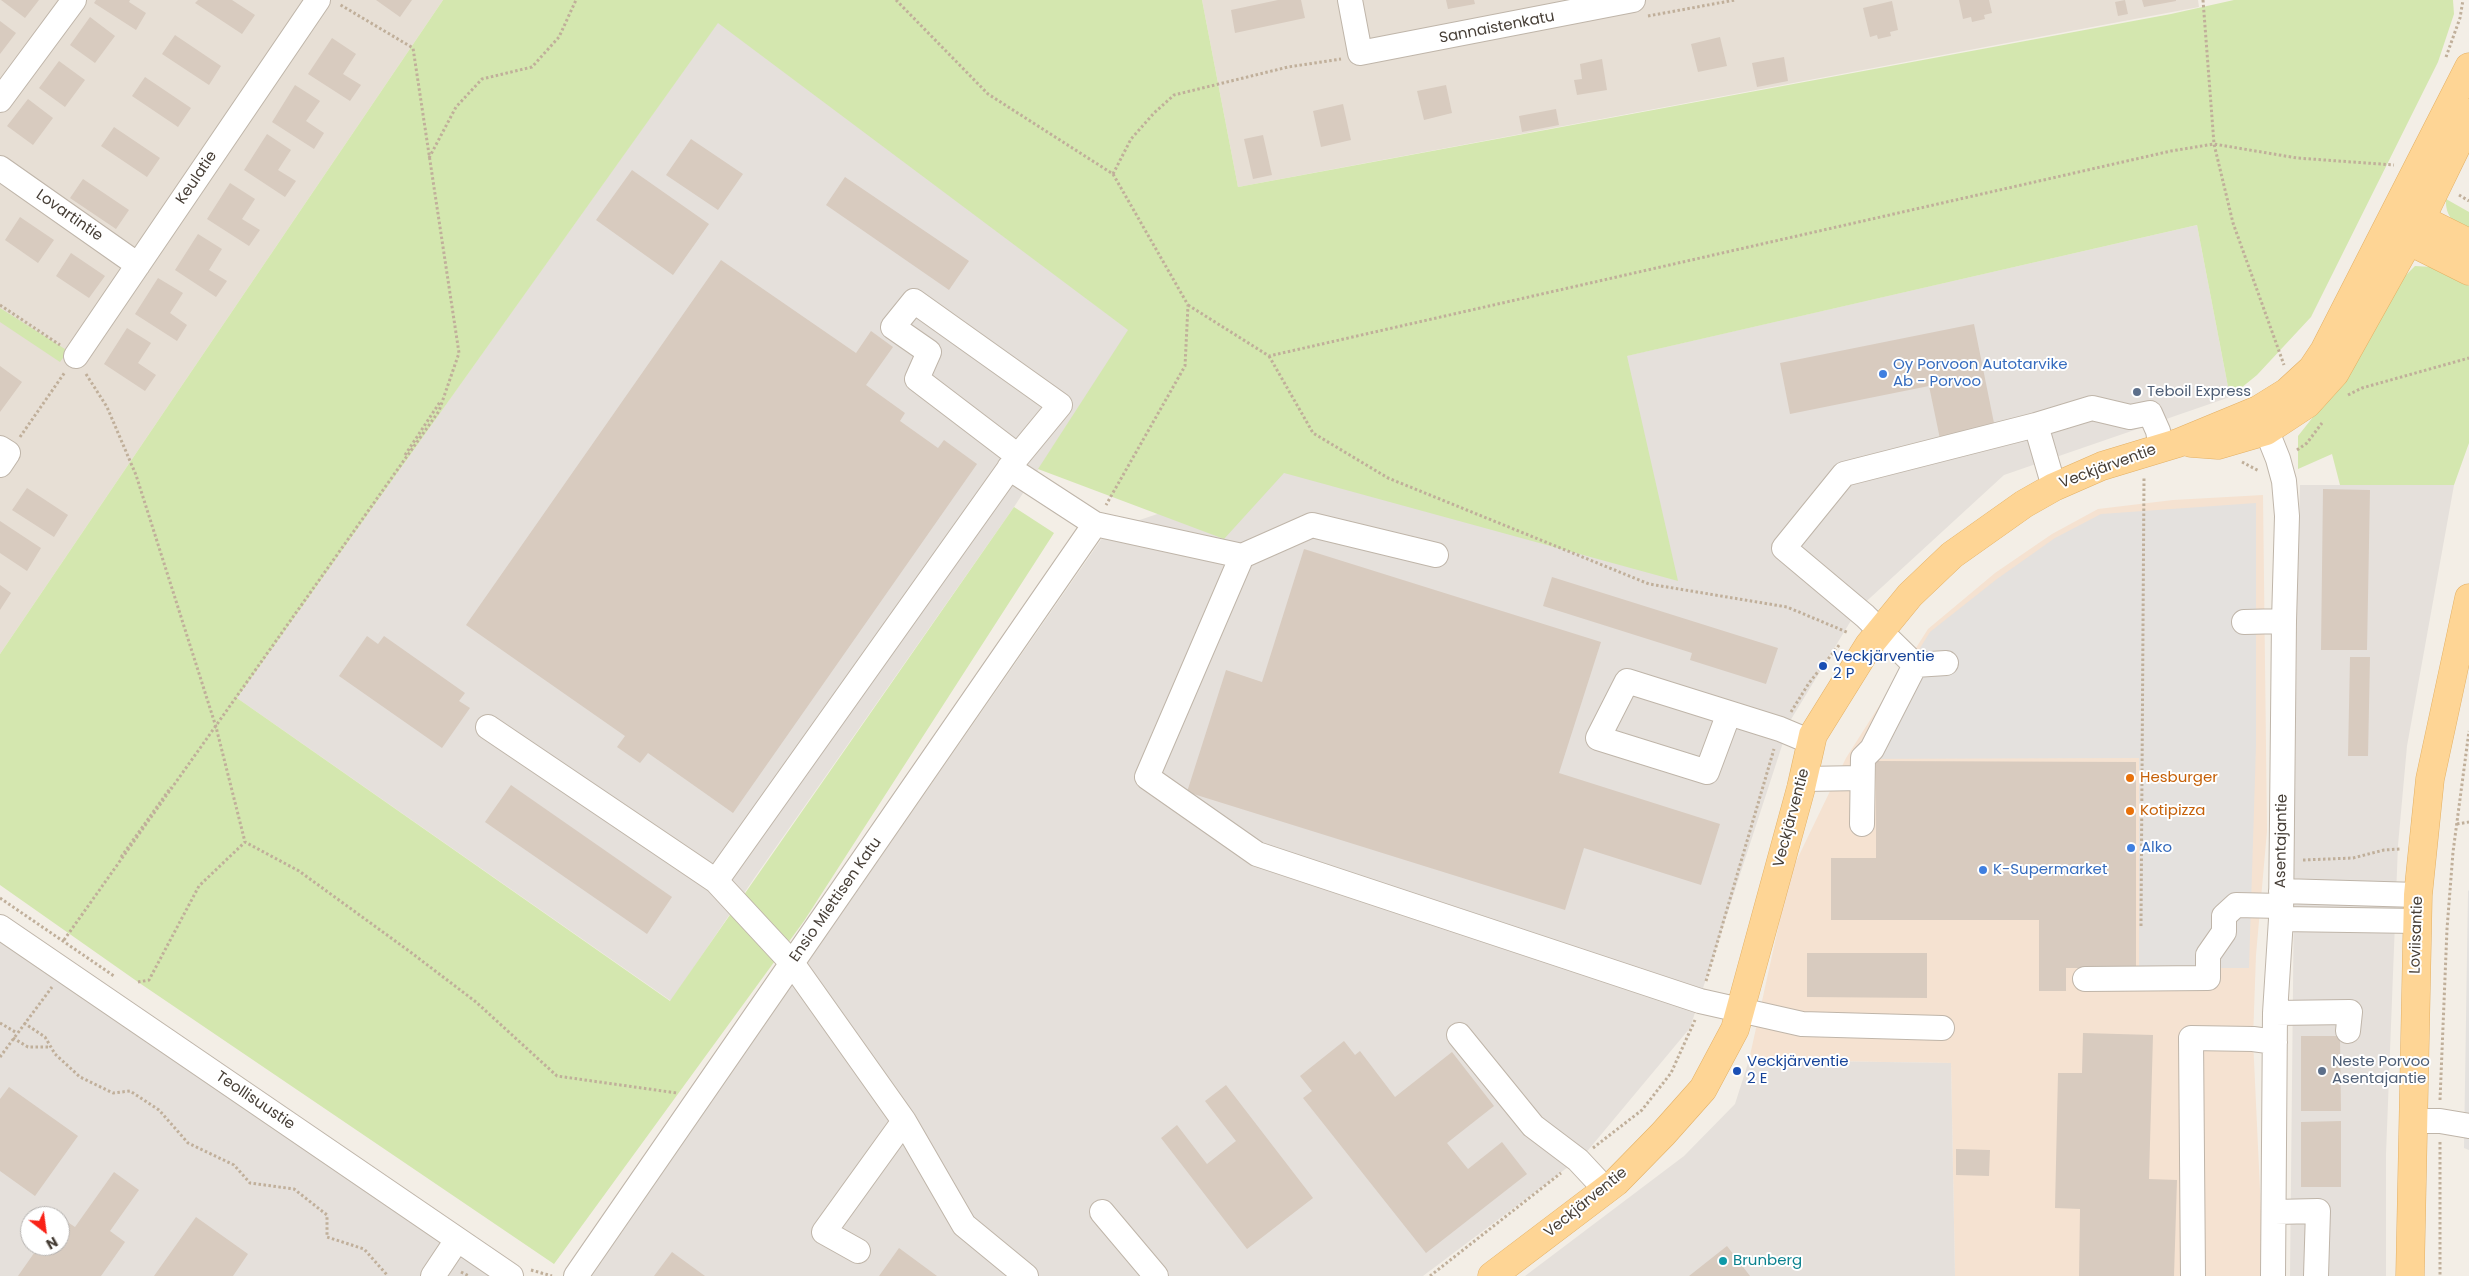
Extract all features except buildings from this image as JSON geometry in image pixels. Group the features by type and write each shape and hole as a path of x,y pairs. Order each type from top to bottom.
{"main road":[{"name":"Veckjärventie","path":"2262,420 2287,392 2312,369 2393,218 2456,64"},
{"name":"Veckjärventie","path":"1492,1276 1606,1190 1663,1134 1703,1089 1735,1029 1804,779 1813,735 1847,655 1872,623 1910,595 1952,555 1996,523 2054,487 2102,466 2170,445 2218,445 2262,420 2308,404 2335,373 2415,230 2460,139 2469,114"},
{"path":"2393,218 2415,230 2469,271"},
{"path":"2415,230 2469,243"},
{"name":"Loviisantie","path":"2410,1276 2417,908 2422,850 2430,779 2469,598"}],"street":[{"path":"0,100 74,0"},
{"name":"Keulatie","path":"76,356 318,0"},
{"path":"1350,0 1351,56"},
{"name":"Sannaistenkatu","path":"1351,56 1633,0"},
{"name":"Lovartintie","path":"0,168 138,265"},
{"path":"716,881 1014,462 1060,405 914,301 893,327 929,352 917,379 1014,462 1095,524 1242,556 1312,525 1436,555"},
{"path":"1946,663 1915,665 1872,623 1784,548 1844,474 2036,425 2092,408 2130,417 2150,414 2158,431 2170,445"},
{"name":"Asentajantie","path":"2262,420 2278,459 2284,481 2287,516 2281,905 2275,1013 2275,1212 2273,1276"},
{"path":"2036,425 2054,487"},
{"name":"Ensio Miettisen Katu","path":"576,1276 1095,524"},
{"path":"1242,556 1147,777 1257,854 1700,1002 1802,1024 1942,1028"},
{"path":"2244,622 2284,621"},
{"path":"1862,824 1863,758 1872,749 1915,665"},
{"path":"1729,713 1707,772 1598,738 1627,681 1729,713 1780,729 1811,742"},
{"path":"488,727 716,881 792,963 904,1121 964,1225 1026,1276"},
{"path":"1804,779 1862,778"},
{"path":"2085,979 2208,978 2208,955 2224,932 2224,916 2236,905 2417,908"},
{"name":"Teollisuustie","path":"0,926 511,1276"},
{"path":"2275,1013 2350,1012 2348,1031"},
{"path":"1459,1035 1533,1126 1578,1160 1606,1190"},
{"path":"2193,1276 2191,1038 2254,1039 2276,1042"},
{"path":"858,1251 824,1232 904,1121"},
{"path":"2413,1121 2440,1121 2469,1126"},
{"path":"2275,1212 2318,1211 2316,1276"},
{"path":"1102,1212 1156,1276"},
{"path":"433,1276 457,1240"}],"path":[{"path":"64,940 439,411 459,353 412,48 332,0"},
{"path":"429,158 456,107 482,79 532,67 559,37 576,0"},
{"path":"896,0 988,94 1113,174 1188,305 1269,356 1313,433 1388,478 1649,584 1787,607 1849,633 1872,623"},
{"path":"2203,0 2214,144 2233,223 2284,365"},
{"path":"2456,64 2463,0"},
{"path":"1113,174 1131,139 1154,113 1174,95 1288,67 1351,56"},
{"path":"1269,356 2171,151 2214,144 2297,158 2394,166"},
{"path":"2390,174 2399,157"},
{"path":"0,305 76,356 107,407 136,474 216,727 245,842 299,871 409,950 476,1002 557,1076 701,1097"},
{"path":"1095,524 1185,366 1188,305"},
{"path":"3,455 76,356"},
{"path":"2342,399 2362,388 2469,358"},
{"path":"2277,372 2289,360"},
{"path":"2256,468 2278,459 2307,443 2324,420"},
{"path":"2135,476 2144,474 2141,926"},
{"path":"1430,1276 1642,1110 1671,1073 1694,1023 1780,729 1809,683 1847,655 1849,633"},
{"path":"2440,1276 2440,1121 2447,929 2453,852 2469,731"},
{"path":"2457,824 2469,822"},
{"path":"138,982 149,980 199,886 245,842"},
{"path":"2282,860 2353,858 2394,849 2453,852"},
{"path":"0,1057 79,951"},
{"path":"0,1023 17,1033"},
{"path":"24,1023 45,1037 55,1054 80,1077 113,1094 130,1091 159,1110 188,1143 234,1165 250,1183 294,1189 326,1215 327,1237 364,1249 388,1276"},
{"path":"13,1038 28,1047 51,1047"}],"shaded area":[{"path":"0,0 443,0 0,654"},
{"path":"1202,0 2198,0 2199,7 1238,187"},
{"path":"718,22 1129,330 1014,507 755,877 671,1001 237,698"},
{"path":"2197,225 2230,397 2004,475 1858,609 1790,721 1690,1028 1584,1155 1423,1276 590,1276 1107,531 1626,356"},
{"path":"2300,485 2454,485 2407,746 2398,845 2386,1154 2386,1276 2290,1276 2297,598"},
{"path":"2263,495 2267,831 2256,955 2253,1039 2264,1276 1955,1276 1951,1063 1749,1060 1790,874 1846,758 1928,629 1995,573 2052,534 2098,509 2173,500"},
{"path":"2256,503 2256,746 2249,968 2139,968 2139,758 1851,759 1930,632 1997,579 2055,538 2101,514"},
{"path":"2469,891 2469,1150 2464,1148"},
{"path":"0,932 496,1276 0,1276"},
{"path":"1749,1060 1951,1063 1955,1276 1525,1276 1684,1156 1735,1104"}],"green space":[{"path":"443,0 1202,0 1238,187 2171,14 2234,0 2453,0 2454,14 2438,62 2311,317 2257,375 2230,397 2197,225 1627,356 1678,581 1284,473 1224,539 1038,469 1128,330 718,23 237,698 670,1001 1014,507 1054,533 804,921 554,1264 138,982 0,885 0,654"},
{"path":"2446,199 2469,212 2469,234 2452,220 2447,211"},
{"path":"2415,266 2432,267 2469,286 2469,443 2454,485 2340,485 2332,454 2298,469 2298,436 2317,412 2403,278"},
{"path":"0,308 68,351 60,362 0,322"}],"place":[{"name":"Oy Porvoon Autotarvike Ab - Porvoo","path":"1883,374"},
{"name":"Teboil Express","path":"2137,392"},
{"name":"Veckjärventie 2 P","path":"1823,666"},
{"name":"Hesburger","path":"2130,778"},
{"name":"Kotipizza","path":"2130,811"},
{"name":"Alko","path":"2131,848"},
{"name":"K-Supermarket","path":"1983,870"},
{"name":"Veckjärventie 2 E","path":"1737,1071"},
{"name":"Neste Porvoo Asentajantie","path":"2322,1071"},
{"name":"Brunberg","path":"1723,1261"}]}
